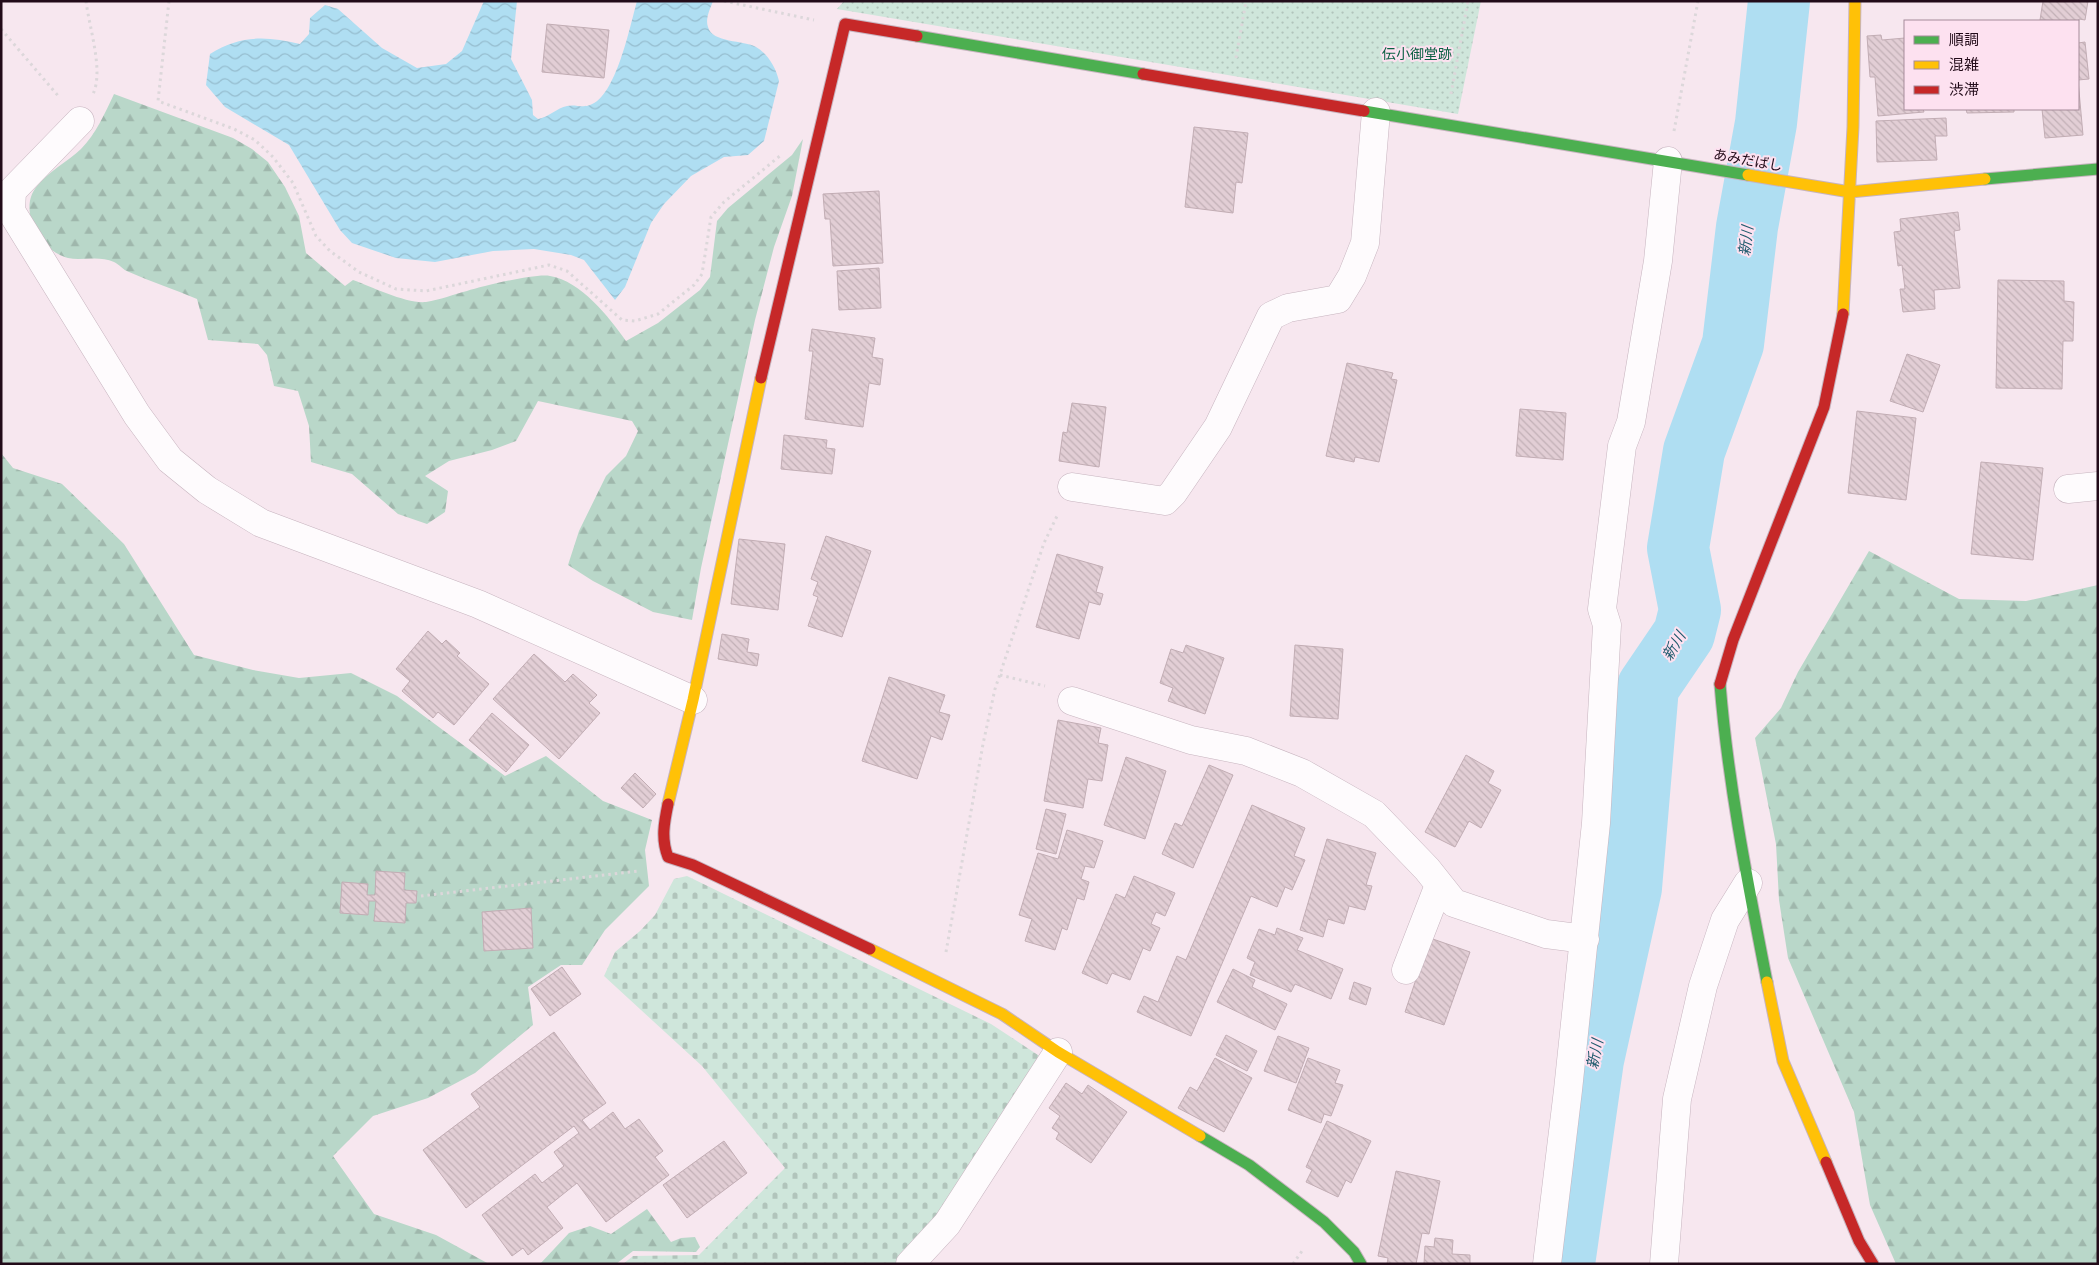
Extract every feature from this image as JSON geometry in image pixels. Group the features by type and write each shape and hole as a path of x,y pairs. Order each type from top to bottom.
{"street":[{"path":"1855,1 1853,127 1843,312 1824,407 1748,605 1732,640 1720,681 1723,720 1748,883 1783,1061 1859,1241 1873,1264"},
{"path":"844,24 805,198 751,419 693,700 664,821 663,844 668,856 702,869 940,982 1002,1014 1058,1052 1249,1165 1324,1222 1354,1252 1361,1264"},
{"name":"あみだばし","path":"844,24 1850,192 2098,169"},
{"path":"1072,487 1165,501 1173,493 1218,427 1271,316 1288,308 1338,299 1352,276 1365,243 1376,112"},
{"path":"80,121 12,191 11,211 137,415 170,460 206,490 261,523 478,604 693,700"},
{"path":"1548,1264 1585,939 1596,823 1607,625 1602,609 1622,446 1632,422 1658,261 1677,163"},
{"path":"2068,489 2098,486"},
{"path":"1072,701 1190,740 1246,752 1302,773 1374,814 1428,869 1438,885 1454,903 1546,934 1585,939"},
{"path":"1664,1264 1677,1099 1702,986 1725,920 1748,883"},
{"path":"1406,970 1438,885"},
{"path":"910,1264 947,1224 1058,1052"}],"path":[{"path":"1,29 80,121 96,87 97,58 89,27 86,1"},
{"path":"169,1 158,100 226,126 255,140 273,157 293,183 316,236 330,251 359,272 396,289 426,291 548,265 567,271 622,320 635,321 658,314 694,285 702,274 711,217 724,202 787,151"},
{"path":"724,1 819,21 844,24"},
{"path":"1231,88 1246,1"},
{"path":"1445,124 1468,1"},
{"path":"1677,163 1698,1"},
{"path":"940,982 983,744 1000,674 1044,543 1072,487"},
{"path":"1000,674 1065,691 1072,701"},
{"path":"421,896 635,872"}],"green space":[{"name":"伝小御堂跡","path":"844,1 1481,1 1458,114 837,9"},
{"path":"114,94 233,138 252,149 268,162 285,187 299,216 306,253 345,286 353,280 400,298 426,302 509,280 533,276 550,276 561,279 583,292 603,311 626,341 658,323 700,290 710,277 717,221 728,208 792,155 803,139 792,196 774,247 755,320 701,568 692,620 653,612 593,581 568,565 579,531 606,476 626,456 638,431 632,421 538,401 516,441 492,450 449,461 425,476 448,491 445,512 427,524 398,514 352,474 311,462 309,426 298,391 274,386 267,355 258,344 208,340 197,299 127,271 108,260 68,258 58,254 49,247 34,228 29,206 31,196 42,181 76,154 91,137"},
{"path":"1,453 13,468 62,484 124,544 194,655 253,670 299,678 351,673 397,696 505,776 546,756 603,801 652,820 645,850 649,886 605,930 582,965 561,965 528,987 533,1025 475,1073 428,1098 373,1116 333,1156 374,1214 436,1235 489,1264 1,1264"},
{"path":"1869,551 1959,599 2026,601 2098,585 2098,1264 1896,1264 1870,1205 1854,1112 1788,958 1779,900 1776,844 1755,738 1781,708 1798,672"},
{"path":"687,876 991,1024 1044,1059 943,1219 900,1264 623,1264 633,1256 699,1255 785,1168 702,1066 604,976 615,952 640,931 655,915 674,879"},
{"path":"647,1209 671,1242 681,1238 695,1237 700,1247 696,1252 633,1251 616,1264 540,1264 569,1233 590,1226 611,1234"}],"water":[{"path":"484,1 517,1 511,59 532,100 533,115 538,119 563,107 587,106 599,99 607,89 621,59 637,1 713,1 707,21 711,32 722,39 756,47 768,57 776,71 779,81 764,141 748,155 724,157 691,176 664,204 651,223 625,287 615,300 584,260 571,255 534,249 493,251 435,262 396,258 352,243 340,230 289,145 225,107 206,85 210,54 232,43 243,40 264,39 300,44 309,34 310,18 325,5 338,9 382,48 417,68 446,64 462,51"}],"building":[{"path":"2043,1 2088,1 2085,20 2040,20"},
{"path":"547,24 609,30 604,78 542,72"},
{"path":"1881,35 1882,40 1904,38 1904,110 1923,110 1924,112 1878,116 1875,77 1870,77 1867,36"},
{"path":"2085,42 2089,79 2079,80 2079,43"},
{"path":"2079,91 2083,135 2045,138 2042,110 2079,110"},
{"path":"1966,110 2014,110 2014,112 1967,113"},
{"path":"1946,118 1947,136 1935,136 1937,160 1877,162 1876,121"},
{"path":"1194,127 1248,133 1242,183 1236,182 1233,213 1185,207"},
{"path":"879,191 883,263 833,266 830,219 825,219 823,194"},
{"path":"1958,212 1960,230 1954,231 1960,288 1934,290 1935,309 1903,312 1900,289 1905,289 1902,265 1898,266 1894,232 1901,231 1900,219"},
{"path":"879,268 881,308 839,310 837,271"},
{"path":"1998,280 2064,281 2064,301 2074,302 2073,341 2063,341 2062,389 1996,388"},
{"path":"812,329 875,338 872,357 883,359 880,385 869,383 863,427 805,419 813,351 809,351"},
{"path":"1907,354 1940,365 1923,412 1890,401"},
{"path":"1347,363 1393,373 1391,379 1397,380 1379,462 1355,457 1354,462 1326,456"},
{"path":"1072,403 1106,407 1099,467 1059,461 1063,432 1067,433"},
{"path":"1520,409 1566,413 1563,460 1516,456"},
{"path":"1857,411 1916,418 1906,500 1848,493"},
{"path":"784,435 827,440 826,448 835,449 832,474 781,469"},
{"path":"1981,462 2043,468 2033,560 1971,554"},
{"path":"826,536 871,551 842,637 808,626 818,597 813,595 818,582 811,579"},
{"path":"739,539 785,544 778,610 731,604"},
{"path":"1057,554 1103,567 1096,592 1103,594 1100,605 1089,602 1079,639 1036,627"},
{"path":"428,631 442,644 446,640 460,653 457,656 489,684 454,725 438,712 433,718 402,691 410,681 396,669"},
{"path":"722,634 749,639 747,652 759,654 757,666 718,659"},
{"path":"1186,645 1224,658 1205,714 1168,701 1173,688 1160,683 1171,649 1183,653"},
{"path":"1295,645 1343,649 1338,719 1290,716"},
{"path":"534,654 565,682 573,674 597,695 589,703 600,713 559,759 493,699"},
{"path":"889,677 945,695 939,712 950,715 942,740 931,736 917,779 862,761"},
{"path":"492,713 529,745 506,772 469,740"},
{"path":"1058,720 1101,728 1098,743 1108,745 1102,781 1088,779 1083,808 1044,801"},
{"path":"1466,755 1494,771 1488,783 1501,790 1481,828 1469,821 1455,847 1425,832"},
{"path":"1126,757 1166,771 1145,839 1104,825"},
{"path":"1209,765 1233,775 1193,868 1162,854 1175,823 1182,826"},
{"path":"635,773 656,794 643,808 621,788"},
{"path":"1252,805 1305,828 1294,856 1305,860 1292,890 1285,887 1277,907 1251,896 1191,1036 1137,1012 1144,996 1158,1002 1177,956 1186,960"},
{"path":"1046,809 1066,814 1056,854 1036,849"},
{"path":"1067,830 1103,841 1094,868 1085,866 1081,879 1089,882 1084,900 1077,898 1067,930 1062,928 1055,950 1025,941 1032,919 1019,915 1038,853 1058,859"},
{"path":"1327,839 1376,853 1366,885 1372,886 1365,910 1349,906 1344,924 1328,919 1323,937 1300,930"},
{"path":"376,871 405,873 404,890 417,891 416,903 406,903 405,923 374,921 376,901 369,901 368,915 340,913 342,882 368,884 367,895 375,895"},
{"path":"1134,876 1175,893 1165,916 1156,912 1151,924 1160,928 1150,951 1143,948 1130,980 1112,973 1107,984 1082,973 1116,894 1125,898"},
{"path":"531,908 533,948 484,951 482,912"},
{"path":"1277,928 1303,938 1297,950 1343,969 1331,999 1295,984 1291,992 1250,975 1255,962 1247,958 1259,929 1275,935"},
{"path":"1430,938 1470,952 1444,1025 1405,1012"},
{"path":"562,967 581,994 550,1016 531,989"},
{"path":"1233,969 1255,980 1252,987 1287,1004 1275,1030 1217,1002"},
{"path":"1354,982 1371,988 1366,1005 1349,999"},
{"path":"554,1032 606,1103 582,1120 590,1130 613,1112 625,1129 639,1119 663,1151 655,1157 669,1175 606,1222 577,1183 547,1207 563,1228 528,1255 523,1248 512,1256 482,1215 535,1174 542,1183 564,1166 554,1152 579,1133 574,1126 466,1208 423,1150 480,1107 471,1094"},
{"path":"1226,1035 1257,1051 1247,1071 1216,1055"},
{"path":"1278,1036 1309,1048 1296,1083 1264,1071"},
{"path":"1215,1058 1252,1078 1224,1132 1178,1108 1190,1087 1197,1091"},
{"path":"1308,1058 1340,1070 1335,1083 1343,1085 1331,1116 1324,1114 1321,1123 1288,1110"},
{"path":"1066,1083 1082,1094 1088,1085 1127,1112 1091,1163 1056,1139 1059,1133 1052,1128 1060,1116 1049,1108"},
{"path":"1327,1121 1371,1141 1351,1183 1346,1180 1338,1197 1306,1182 1312,1170 1306,1167"},
{"path":"724,1141 747,1173 687,1218 663,1185"},
{"path":"1396,1171 1440,1181 1429,1234 1422,1233 1416,1264 1387,1264 1388,1258 1378,1256"},
{"path":"1435,1238 1453,1240 1452,1254 1470,1255 1470,1264 1424,1264 1425,1246 1434,1247"}],"waterway":[{"name":"新川","path":"1564,1264 1593,1060 1631,888 1648,687 1684,634 1690,610 1678,548 1694,451 1733,344 1747,227 1766,123 1779,1"}],"traffic: fast":[{"path":"917,36 1143,74"},
{"path":"1364,111 1748,175"},
{"path":"1985,179 2098,169"},
{"path":"1720,684 1733,796 1767,982"},
{"path":"1200,1136 1249,1165 1324,1222 1354,1252 1361,1264"}],"traffic: slow":[{"path":"1843,314 1853,127 1855,1"},
{"path":"1748,175 1850,192 1985,179"},
{"path":"668,804 693,700 761,378"},
{"path":"870,949 1002,1014 1058,1052 1200,1136"},
{"path":"1767,982 1783,1061 1826,1162"}],"traffic: jam":[{"path":"761,378 845,24 917,36"},
{"path":"1143,74 1364,111"},
{"path":"1720,684 1733,640 1824,407 1843,314"},
{"path":"668,804 664,824 664,837 668,857 693,865 870,949"},
{"path":"1826,1162 1859,1241 1873,1264"}]}
